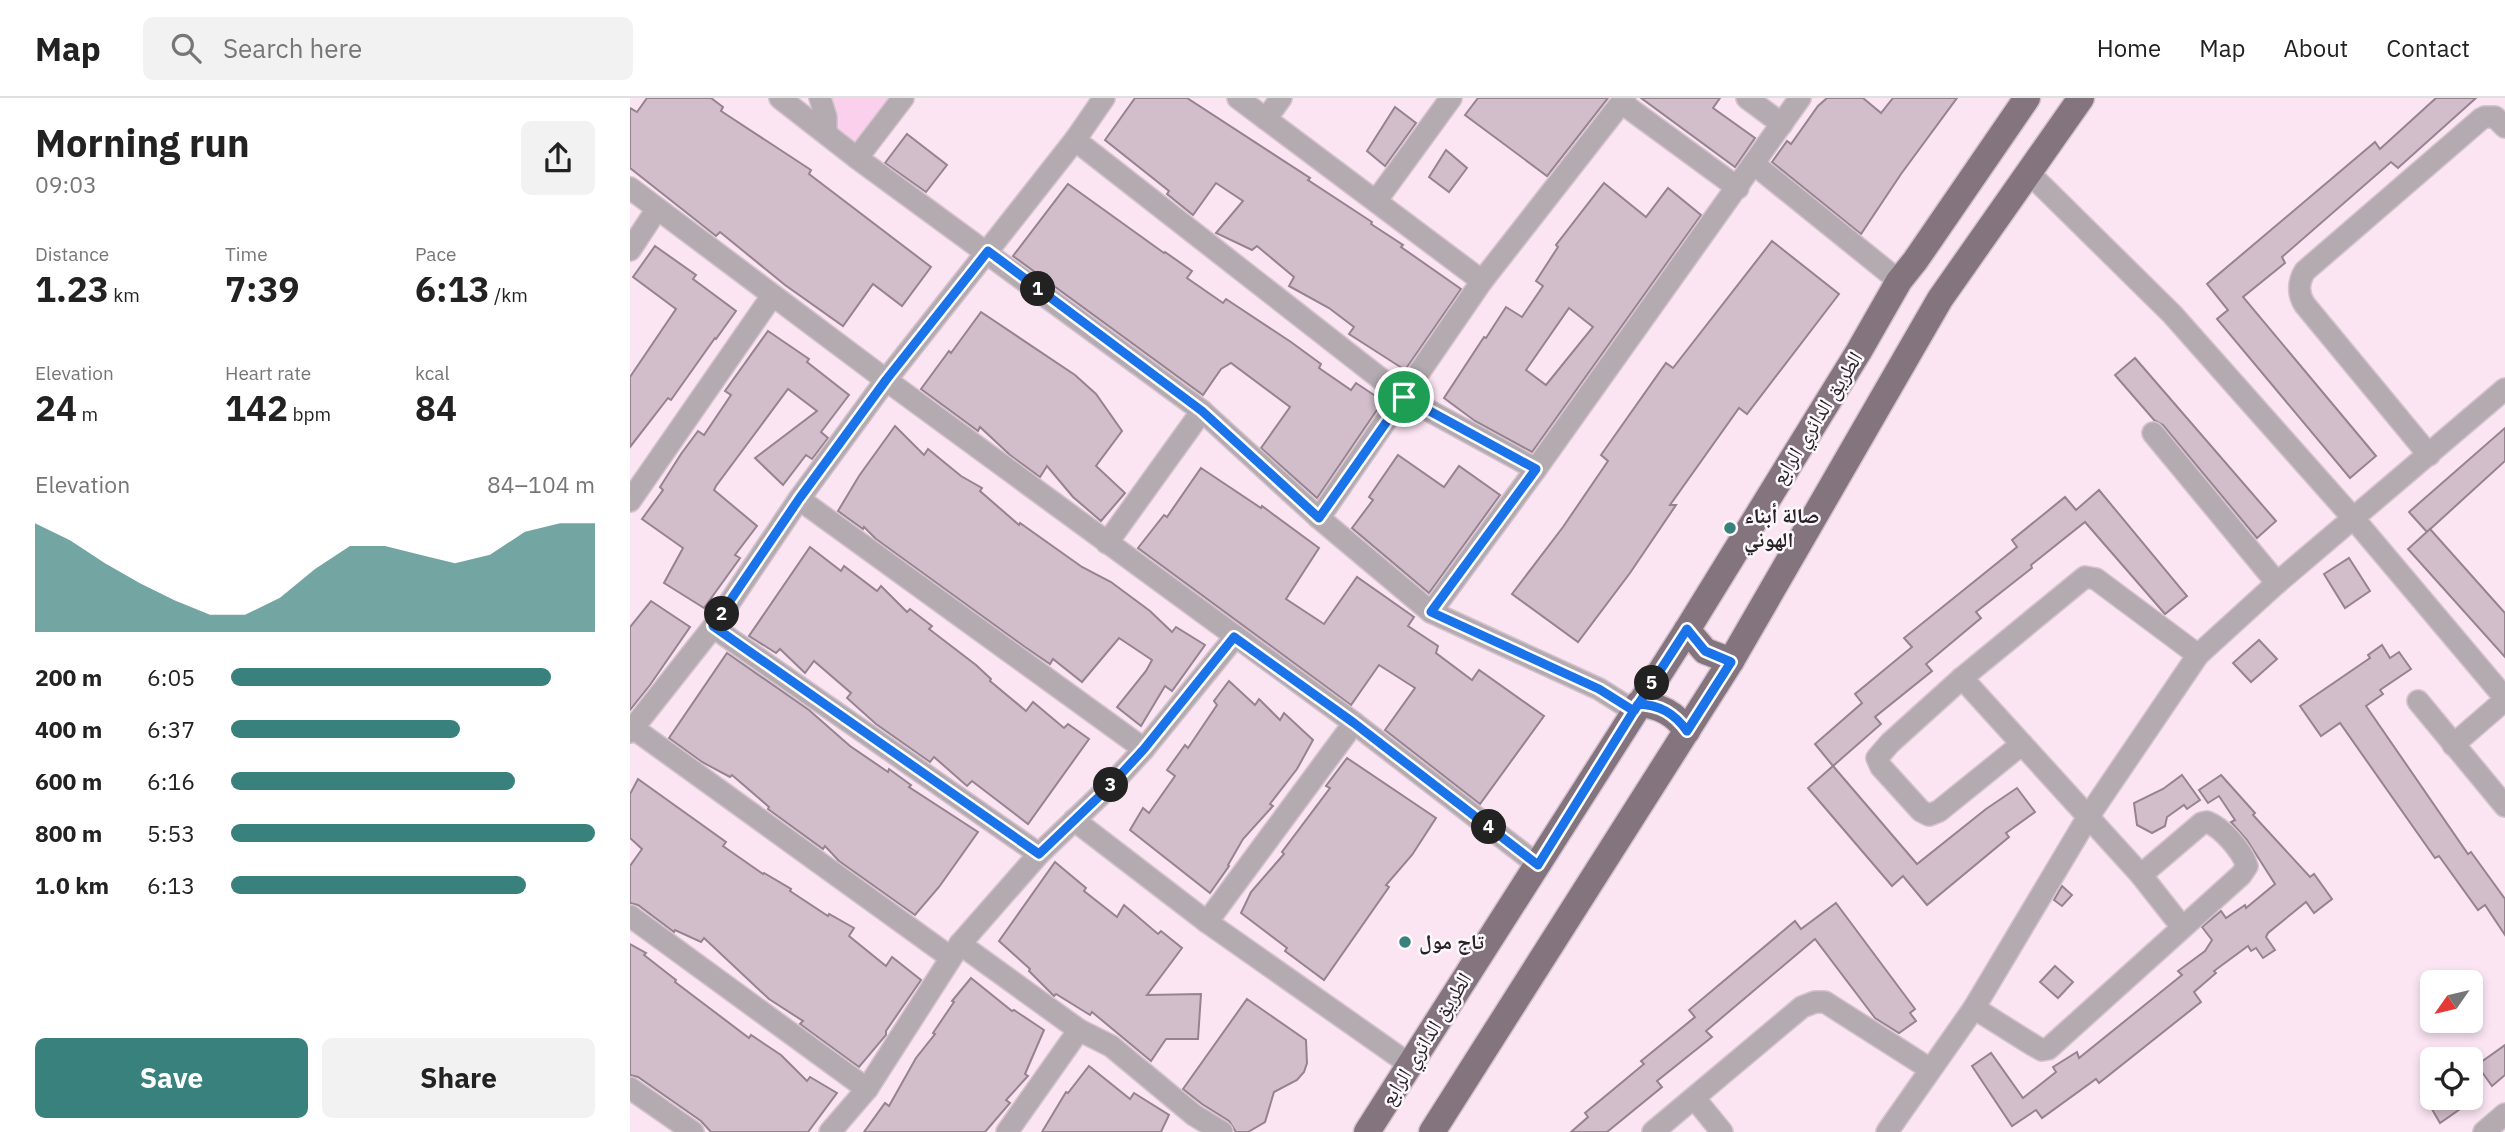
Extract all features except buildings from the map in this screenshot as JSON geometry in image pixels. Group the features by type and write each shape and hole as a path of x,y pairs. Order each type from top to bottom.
{"main road":[{"name":"الطريق الدائري الرابع","path":"1367,1132 1687,629 1899,281 2026,98"},
{"path":"1432,1132 1731,662 1940,299 2081,98"},
{"path":"1687,629 1705,651 1731,662"},
{"path":"1636,708 1657,707 1666,711 1687,731"}],"street":[{"path":"780,98 857,158 988,251 1202,411 1319,518 1431,612 1636,708"},
{"path":"820,98 826,117 826,133"},
{"path":"857,158 902,98"},
{"path":"1104,98 1075,140 886,380 799,499 713,626 631,730 955,950 1079,1030 1111,1046 1188,1124 1222,1132"},
{"path":"1238,98 1482,281"},
{"path":"1266,119 1281,98"},
{"path":"1376,201 1451,98"},
{"path":"1747,98 1782,124"},
{"path":"1431,612 1801,98"},
{"path":"1319,518 1482,281 1624,100 1738,188"},
{"path":"2429,455 2305,305 2300,280 2305,271 2481,119 2495,117 2504,123"},
{"path":"1075,140 1404,397 1536,469"},
{"path":"1754,164 1899,281"},
{"path":"2028,172 2172,314 2354,519 2505,699 2453,745"},
{"path":"630,188 772,296 1354,723 1538,865"},
{"path":"630,250 657,209"},
{"path":"630,501 772,296"},
{"path":"1887,1132 1974,1009 2088,817 2198,655 2277,583 2505,389"},
{"path":"1107,543 1202,411"},
{"path":"2153,433 2277,583"},
{"path":"799,499 1144,749"},
{"path":"2022,744 1934,814 1921,811 1881,767 1877,758 1962,678 2074,583 2085,577 2096,579 2198,655"},
{"path":"713,626 1039,854"},
{"path":"830,1132 867,1089 955,950 1039,854 1109,787 1144,749 1234,637"},
{"path":"1962,678 2141,875 2182,927"},
{"path":"2418,701 2505,806"},
{"path":"1207,922 1354,723"},
{"path":"1074,820 1207,922 1409,1064"},
{"path":"1974,1009 2045,1051 2244,872 2247,866 2244,858 2218,828 2207,822 2202,823 2141,875"},
{"path":"630,916 867,1089"},
{"path":"1654,1132 1802,1007 1820,1001 1930,1069"},
{"path":"1007,1132 1079,1030"},
{"path":"630,1088 694,1132"},
{"path":"1695,1099 1722,1132"},
{"path":"2484,1132 2505,1114"}],"shaded area":[{"path":"820,98 889,98 878,111 873,126 858,146 827,128"}],"place":[{"name":"صالة أبناء الهوني","path":"1730,528"},
{"name":"تاج مول","path":"1405,942"}],"route":[{"path":"1404,397 1319,518 1202,411 988,251 886,380 799,499 713,626 1039,854 1109,787 1144,749 1234,637 1354,723 1538,865 1638,704 1648,705 1657,707 1666,711 1687,731 1731,662 1705,651 1687,629 1634,711 1599,689 1431,612 1536,469 1404,397"}]}
